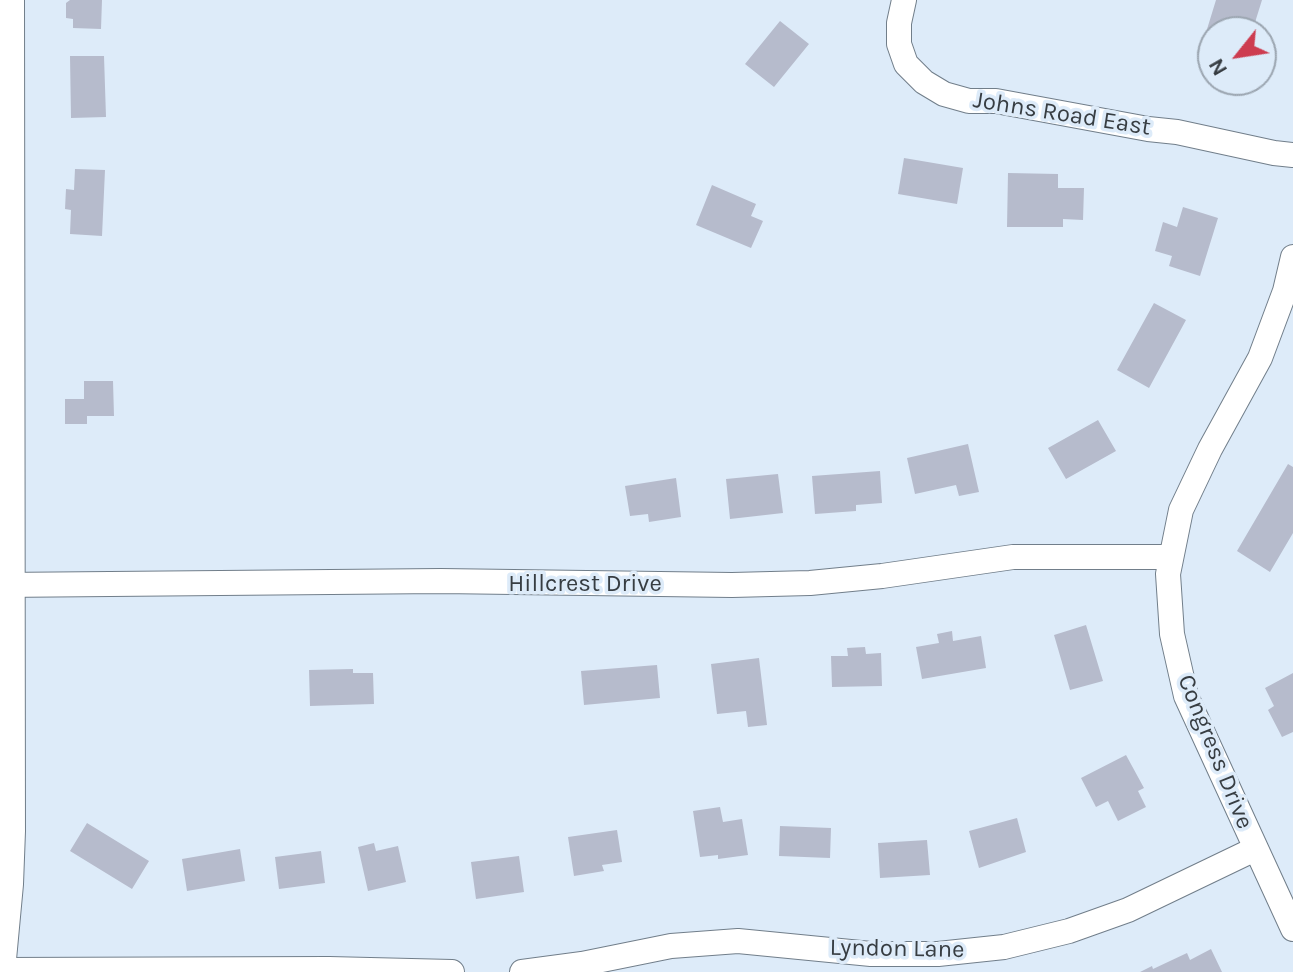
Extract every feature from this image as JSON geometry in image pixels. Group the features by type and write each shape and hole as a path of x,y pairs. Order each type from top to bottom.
{"main road":[{"path":"0,959 5,922 8,844 4,586 4,99 8,0"}],"street":[{"name":"Johns Road East","path":"904,0 899,44 906,64 924,82 944,94 969,101 996,101 1177,132 1293,155"},
{"name":"Congress Drive","path":"1293,257 1285,291 1260,358 1186,500 1169,557 1168,574 1172,634 1186,696 1293,929"},
{"name":"Hillcrest Drive","path":"4,586 428,581 732,585 853,579 1013,557 1169,557"},
{"name":"Lyndon Lane","path":"522,972 582,968 671,946 738,941 871,954 938,954 1004,947 1069,931 1128,910 1255,849"},
{"path":"0,970 329,969 452,972"}],"building":[{"path":"70,0 102,0 101,29 73,28 73,19 66,18 66,3"},
{"path":"1216,0 1262,0 1257,16 1211,16"},
{"path":"780,21 809,44 774,87 745,64"},
{"path":"70,56 104,56 106,117 71,118"},
{"path":"904,158 963,168 957,204 898,194"},
{"path":"75,169 105,170 102,236 70,234 71,210 65,209 66,189 74,190"},
{"path":"1008,173 1058,174 1058,188 1084,188 1083,220 1063,219 1063,227 1007,227"},
{"path":"712,185 756,204 751,216 763,221 751,248 696,225"},
{"path":"1183,207 1218,218 1200,276 1169,266 1172,256 1155,251 1163,222 1177,227"},
{"path":"1154,303 1186,320 1149,388 1117,370"},
{"path":"84,381 113,381 114,416 87,416 87,424 65,424 65,399 84,399"},
{"path":"1098,420 1116,451 1066,479 1048,448"},
{"path":"968,444 979,492 959,496 956,485 915,494 907,458"},
{"path":"1288,464 1293,467 1293,533 1270,572 1237,551"},
{"path":"880,471 882,503 856,505 856,511 815,514 812,476"},
{"path":"778,474 783,513 730,519 726,479"},
{"path":"676,478 681,517 649,522 648,514 630,516 625,486"},
{"path":"1086,625 1103,681 1070,690 1054,635"},
{"path":"952,631 953,641 981,636 986,668 922,679 916,647 939,643 937,634"},
{"path":"865,647 866,654 881,653 882,686 832,687 831,656 848,656 847,648"},
{"path":"759,658 767,725 748,727 746,711 717,714 711,664"},
{"path":"657,665 660,698 584,705 581,671"},
{"path":"353,669 353,673 373,673 374,704 310,706 309,670"},
{"path":"1293,673 1293,732 1282,737 1268,710 1274,706 1265,688"},
{"path":"1126,755 1144,788 1138,791 1146,807 1118,821 1108,801 1096,807 1081,778"},
{"path":"720,807 723,822 742,819 748,855 718,859 718,855 700,857 693,811"},
{"path":"1017,818 1026,852 979,868 969,831"},
{"path":"87,823 149,861 132,889 70,851"},
{"path":"780,826 831,828 830,858 779,856"},
{"path":"617,830 622,862 602,865 604,871 574,876 568,837"},
{"path":"927,840 930,875 880,878 878,843"},
{"path":"374,843 376,851 398,846 406,882 368,891 358,847"},
{"path":"240,849 245,881 187,891 182,859"},
{"path":"321,851 325,883 279,889 275,857"},
{"path":"519,856 524,892 476,899 471,862"},
{"path":"1211,949 1222,972 1140,972 1187,953 1190,960"}]}
